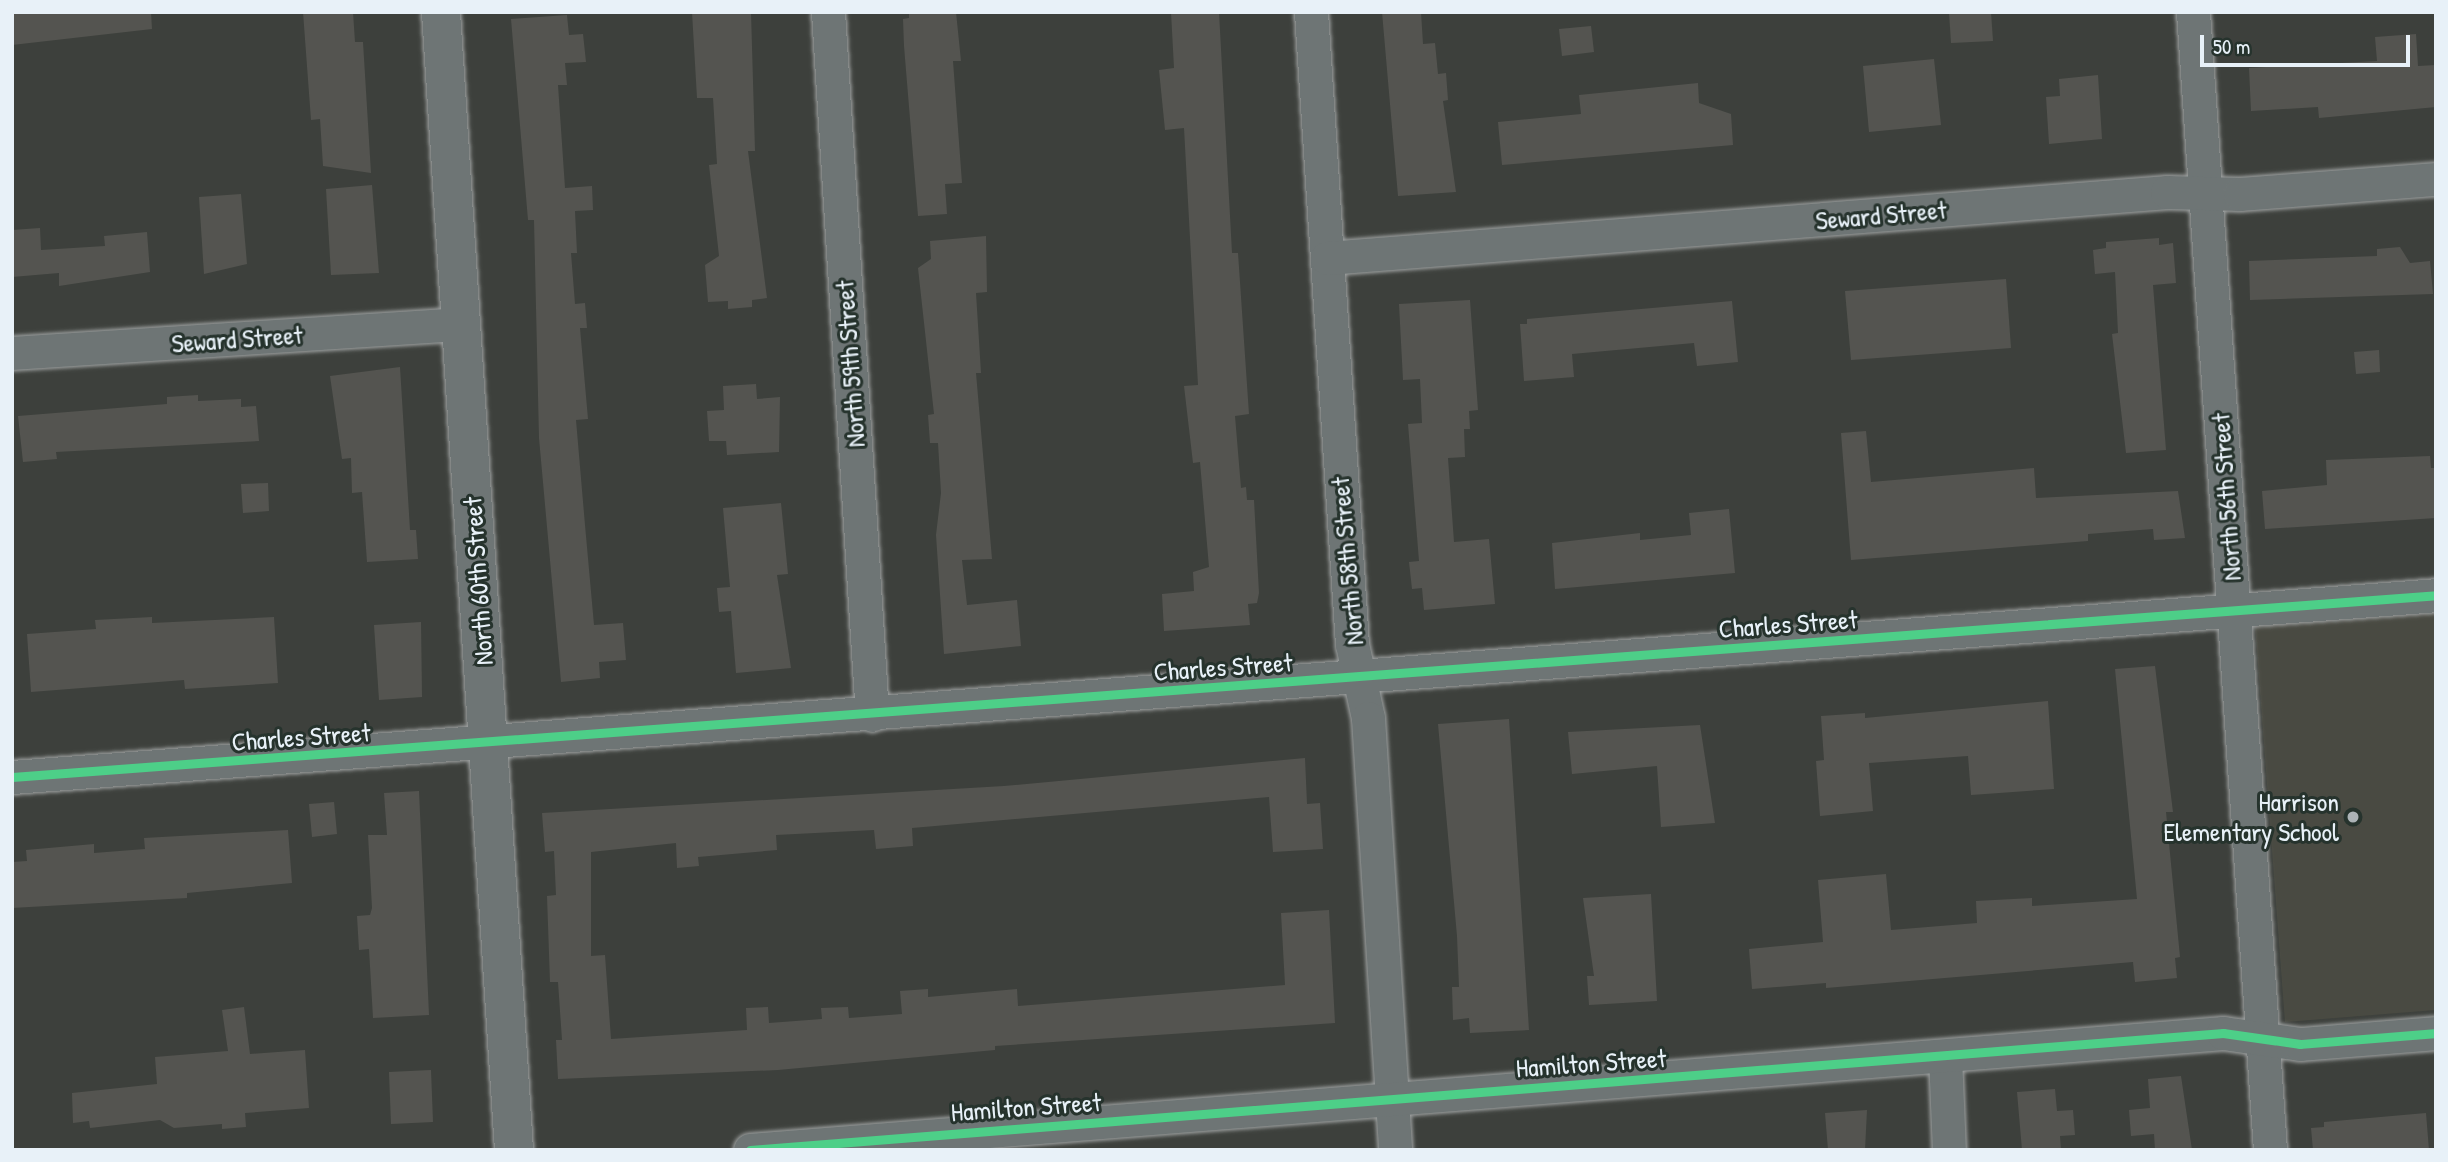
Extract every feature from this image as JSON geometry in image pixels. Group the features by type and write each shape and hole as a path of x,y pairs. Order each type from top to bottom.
{"street":[{"name":"North 60th Street","path":"441,12 514,1150"},
{"name":"North 59th Street","path":"828,12 872,715"},
{"name":"North 58th Street","path":"1311,12 1352,644 1368,718 1395,1150"},
{"name":"North 56th Street","path":"2193,12 2270,1150"},
{"name":"Seward Street","path":"1327,258 2206,193 2436,179"},
{"name":"Seward Street","path":"12,354 461,324"},
{"name":"Charles Street","path":"12,778 489,745 2436,595"},
{"name":"Hamilton Street","path":"750,1150 2223,1033 2300,1044 2436,1033"},
{"path":"1945,1056 1949,1150"}],"shaded area":[{"name":"Harrison Elementary School","path":"2436,613 2436,1010 2285,1022 2255,625"}],"building":[{"path":"12,12 151,12 152,29 12,45"},
{"path":"303,12 353,12 355,42 363,42 371,173 323,166 320,119 311,120"},
{"path":"692,12 751,12 755,151 748,151 767,298 752,300 752,307 728,309 728,301 708,302 705,265 719,256 709,165 717,164 713,98 697,98"},
{"path":"909,12 956,12 961,61 953,61 962,183 945,184 947,214 918,216 904,46 903,19 909,18"},
{"path":"1171,12 1219,12 1232,253 1238,253 1249,414 1235,416 1241,488 1246,487 1247,500 1254,500 1259,593 1257,603 1248,604 1250,625 1164,631 1162,594 1194,591 1193,572 1209,567 1200,462 1193,463 1184,386 1198,385 1184,128 1165,130 1159,70 1174,68"},
{"path":"1382,12 1421,12 1423,44 1435,43 1438,74 1446,73 1448,100 1443,101 1456,192 1398,196"},
{"path":"1949,12 1991,12 1993,41 1951,43"},
{"path":"567,15 569,35 583,34 586,62 565,63 567,85 558,85 565,188 592,186 593,210 575,211 577,253 571,253 575,304 585,303 587,328 580,328 588,419 576,420 594,625 623,623 626,660 599,662 600,678 561,682 539,438 534,220 528,220 511,19"},
{"path":"1591,26 1594,52 1562,56 1559,29"},
{"path":"2416,34 2418,66 2436,65 2436,107 2319,118 2318,107 2251,111 2249,68 2377,61 2375,37"},
{"path":"1934,59 1941,125 1869,132 1863,66"},
{"path":"2098,75 2102,139 2049,144 2046,97 2060,96 2059,79"},
{"path":"1698,83 1699,103 1731,114 1733,145 1502,165 1498,122 1581,114 1579,95"},
{"path":"372,185 379,273 331,275 326,189"},
{"path":"241,194 247,264 204,274 199,197"},
{"path":"40,228 41,250 105,246 104,236 147,232 150,272 59,286 59,273 12,277 12,230"},
{"path":"986,236 987,292 976,293 981,373 976,373 992,559 962,560 967,605 1017,600 1021,646 944,654 936,535 941,493 938,443 930,443 928,415 934,414 918,268 931,259 930,241"},
{"path":"2159,238 2159,245 2173,243 2176,283 2153,285 2166,450 2126,453 2112,334 2118,333 2115,272 2095,274 2093,250 2106,248 2106,242"},
{"path":"2400,247 2410,263 2430,261 2433,294 2250,300 2249,261 2377,256 2377,249"},
{"path":"2006,279 2011,348 1851,360 1845,291"},
{"path":"1470,300 1478,410 1469,411 1470,429 1464,429 1465,457 1448,458 1454,542 1489,539 1495,604 1424,610 1422,588 1412,589 1409,562 1419,561 1408,424 1422,423 1420,379 1403,380 1399,304"},
{"path":"1732,301 1738,362 1697,366 1694,343 1572,354 1574,377 1524,381 1520,324 1527,324 1527,319"},
{"path":"2379,350 2380,372 2356,374 2354,352"},
{"path":"400,367 410,530 416,530 418,559 367,562 362,492 352,493 351,458 342,459 330,376"},
{"path":"756,384 757,399 780,397 779,452 727,455 726,441 709,441 707,411 724,410 723,386"},
{"path":"198,395 198,401 241,399 241,407 256,406 259,441 56,452 57,459 23,462 18,416 167,404 167,397"},
{"path":"1866,431 1871,482 2034,468 2036,498 2178,491 2185,538 2154,540 2153,529 2088,534 2088,541 1851,560 1841,433"},
{"path":"2430,456 2431,468 2436,468 2436,518 2265,529 2262,491 2327,485 2326,460"},
{"path":"268,483 269,511 243,513 241,484"},
{"path":"781,503 788,574 777,575 791,668 736,673 731,611 719,612 717,588 730,587 723,508"},
{"path":"1729,509 1735,573 1555,589 1552,543 1640,533 1640,540 1691,535 1689,513"},
{"path":"152,617 152,623 274,617 278,683 185,689 184,680 31,692 27,634 96,629 95,620"},
{"path":"421,622 422,697 379,700 374,625"},
{"path":"2155,666 2173,812 2166,812 2180,957 2175,958 2177,978 2135,982 2133,962 1826,988 1826,983 1752,989 1749,949 1823,942 1818,880 1886,874 1891,930 1977,923 1976,901 2032,898 2032,906 2137,899 2115,669"},
{"path":"2048,701 2054,789 1971,795 1968,756 1869,763 1873,811 1820,816 1816,761 1824,760 1821,716 1865,713 1865,718"},
{"path":"1509,719 1529,1030 1470,1033 1469,1018 1453,1020 1452,987 1459,987 1457,936 1438,724"},
{"path":"1700,725 1715,823 1661,827 1657,766 1572,774 1568,732"},
{"path":"1305,758 1307,804 1320,803 1323,849 1273,852 1269,797 912,828 913,846 876,849 874,830 776,835 777,850 698,857 699,866 677,868 676,843 591,852 591,956 605,955 611,1039 747,1030 746,1008 768,1007 769,1023 822,1019 821,1008 848,1007 849,1018 902,1014 900,991 928,989 928,997 1017,989 1018,1006 1285,985 1281,913 1329,910 1335,1023 995,1046 995,1050 778,1070 558,1079 556,1040 562,1040 558,982 550,982 547,896 556,895 554,851 545,852 542,813 1004,786"},
{"path":"419,791 429,1015 373,1018 369,949 359,950 357,916 370,915 372,908 368,835 387,835 384,793"},
{"path":"334,802 337,834 312,837 309,804"},
{"path":"288,830 292,883 187,893 187,898 12,908 12,862 27,861 26,850 94,844 94,853 145,849 144,838"},
{"path":"1651,894 1657,1001 1589,1005 1587,976 1594,976 1583,898"},
{"path":"244,1007 250,1054 305,1050 309,1108 245,1113 246,1127 222,1129 222,1124 174,1128 160,1120 90,1128 89,1121 73,1123 72,1093 157,1084 155,1057 228,1051 222,1010"},
{"path":"431,1070 433,1122 391,1124 389,1072"},
{"path":"2181,1076 2192,1150 2155,1150 2154,1134 2131,1136 2129,1110 2150,1108 2148,1079"},
{"path":"2055,1089 2057,1111 2073,1110 2075,1135 2060,1136 2061,1150 2022,1150 2017,1092"},
{"path":"1867,1110 1865,1150 1828,1150 1825,1113"},
{"path":"2426,1113 2429,1150 2313,1150 2311,1128 2324,1127 2324,1122"}],"cycle path":[{"path":"12,777 2436,595"},
{"path":"750,1150 2223,1033 2300,1044 2436,1033"}],"place":[{"name":"Harrison Elementary School","path":"2353,817"}]}
